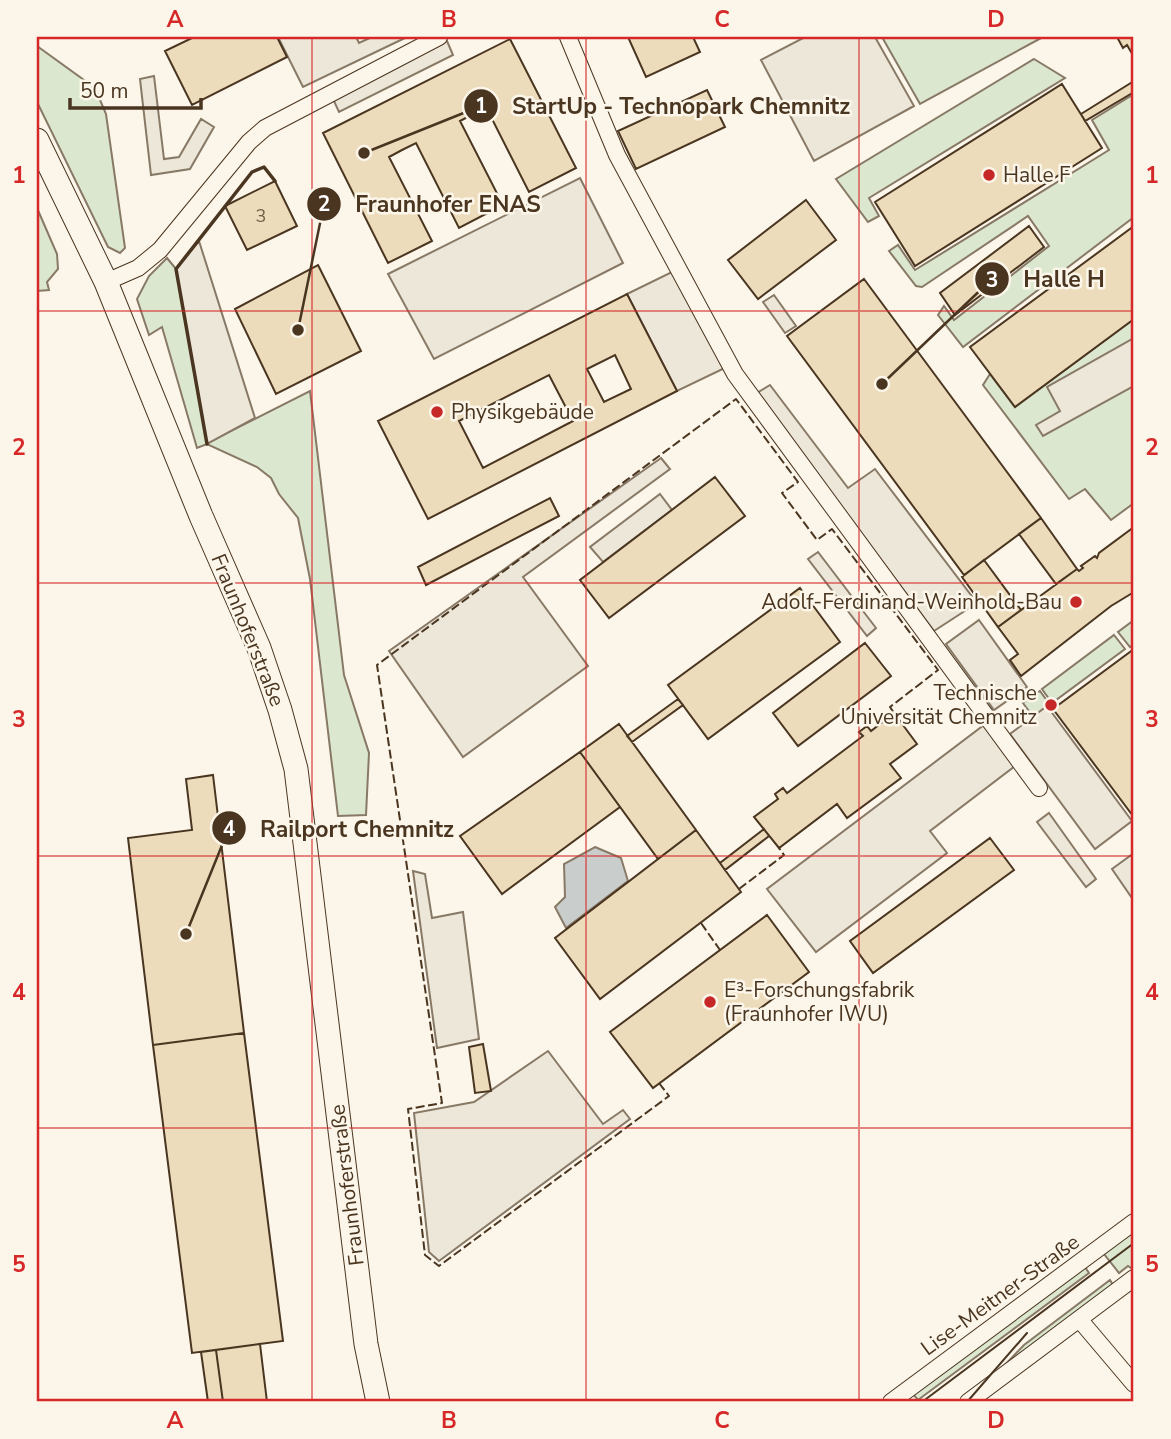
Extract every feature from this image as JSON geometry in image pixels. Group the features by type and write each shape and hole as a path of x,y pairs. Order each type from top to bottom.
{"main road":[{"name":"Fraunhoferstraße","path":"37,140 106,282 201,516 259,648 296,769 366,1344 378,1402"}],"street":[{"path":"106,282 138,268 160,250 249,142 265,128 439,37"},
{"path":"568,37 617,155 735,374 1039,788"},
{"name":"Lise-Meitner-Straße","path":"891,1402 1134,1222"},
{"path":"968,1402 1134,1278"},
{"path":"1079,1319 1134,1384"}],"green space":[{"path":"882,37 1043,37 920,104"},
{"path":"37,46 95,88 106,114 125,248 120,253 108,247 37,102"},
{"path":"1034,59 1065,78 869,198 879,216 868,222 836,179"},
{"path":"1134,94 1134,217 963,347 938,315 944,306 954,320 1049,246 1028,216 922,287 916,286 889,251 898,245 915,270 1109,150 1092,120"},
{"path":"37,208 57,254 58,269 47,282 49,290 37,291"},
{"path":"167,258 176,269 207,443 310,391 344,675 369,753 366,815 338,816 310,579 298,518 279,494 271,478 257,467 207,444 197,448 162,327 149,335 137,299 149,276"},
{"path":"1134,319 1134,503 1111,520 1085,489 1069,499 983,385 990,374 1015,407"},
{"path":"1134,620 1134,644 1130,647 1118,632"},
{"path":"1114,635 1125,649 1052,703 1042,689"},
{"path":"1040,691 1050,705 1034,718 1023,703"},
{"path":"1134,1230 1134,1270 1128,1266 1119,1273 1104,1254"},
{"path":"1085,1267 1089,1273 918,1400 912,1393"},
{"path":"1110,1280 1113,1285 1002,1368 1024,1345"}],"shaded area":[{"path":"278,37 356,37 359,43 372,37 407,37 303,87"},
{"path":"805,37 875,37 914,106 814,161 761,60"},
{"path":"447,41 453,55 339,112 333,99"},
{"path":"154,76 164,159 179,157 201,119 214,127 190,169 151,175 140,79"},
{"path":"580,178 623,263 434,359 388,274"},
{"path":"199,241 255,418 207,444 176,269"},
{"path":"678,269 731,365 677,391 627,294"},
{"path":"774,295 796,326 785,333 763,302"},
{"path":"1134,338 1134,386 1043,436 1036,425 1060,411 1047,387"},
{"path":"770,385 848,488 875,469 977,603 934,631 757,393"},
{"path":"661,458 670,469 523,577 588,666 463,757 389,651"},
{"path":"660,494 672,510 603,562 590,547"},
{"path":"818,552 876,628 867,636 808,559"},
{"path":"979,620 1027,687 994,710 946,644"},
{"path":"1047,706 1132,821 1095,849 1010,734"},
{"path":"984,725 1015,766 930,831 947,853 816,952 767,889"},
{"path":"1049,813 1096,879 1086,887 1037,822"},
{"path":"595,847 621,858 628,881 566,928 555,907 565,897 564,864"},
{"path":"1134,853 1134,901 1112,869"},
{"path":"413,871 425,874 432,918 463,912 479,1039 437,1048"},
{"path":"548,1051 603,1124 623,1110 630,1119 439,1261 429,1252 414,1113 474,1102"}],"building":[{"path":"194,37 277,37 287,57 192,105 165,51"},
{"path":"628,37 693,37 700,52 646,77"},
{"path":"1117,37 1134,37 1134,57 1127,45 1123,48"},
{"path":"510,39 576,168 529,192 486,107 460,121 503,205 459,228 416,143 402,150 389,157 432,241 388,263 323,133"},
{"path":"1134,81 1134,92 1085,121 1081,114"},
{"name":"Halle F","path":"1062,84 1102,148 915,266 875,202"},
{"path":"707,90 725,127 636,169 618,131"},
{"path":"275,181 297,226 247,250 225,206"},
{"path":"806,200 836,240 758,299 728,260"},
{"path":"1029,226 1044,247 955,315 940,293"},
{"path":"1134,226 1134,319 1015,407 970,347"},
{"path":"318,265 361,351 276,394 235,309"},
{"path":"864,279 1041,518 964,575 787,336"},
{"name":"Physikgebäude","path":"627,294 677,391 428,519 378,421","holes":["615,355 631,389 604,402 587,369","549,375 573,421 483,468 459,421"]},
{"path":"715,477 745,516 609,618 580,580"},
{"path":"550,498 559,516 426,585 418,567"},
{"path":"1041,518 1077,569 1056,584 1019,534"},
{"name":"Adolf-Ferdinand-Weinhold-Bau","path":"1134,527 1134,592 1111,606 1021,676 1010,660 1018,654 998,627 1077,569 1079,571 1083,568 1081,566 1095,556 1097,558 1099,553"},
{"path":"984,560 1021,610 998,627 962,577"},
{"path":"800,588 840,642 708,739 668,685"},
{"path":"865,643 891,676 798,746 773,713"},
{"path":"1134,649 1134,815 1133,816 1053,709"},
{"path":"678,699 683,705 632,742 627,736"},
{"path":"894,713 917,744 890,764 901,778 847,818 837,804 779,848 754,817 778,799 775,794 783,788 787,793 863,736 859,732 867,726 871,731"},
{"path":"619,724 696,830 658,859 580,752"},
{"path":"580,752 620,807 502,894 460,836"},
{"path":"213,775 244,1033 153,1045 128,838 192,830 186,779"},
{"path":"764,829 769,836 725,870 720,863"},
{"path":"696,830 741,892 600,999 555,938"},
{"path":"990,838 1014,870 873,973 850,941"},
{"name":"E³-Forschungsfabrik (Fraunhofer IWU)","path":"767,915 809,972 653,1088 610,1032"},
{"path":"244,1033 283,1341 192,1353 153,1045"},
{"path":"483,1044 491,1091 475,1093 469,1047"},
{"path":"260,1344 267,1402 223,1402 216,1350"},
{"path":"216,1350 223,1402 208,1402 201,1352"}],"tram line":[{"path":"922,1402 1134,1243"},
{"path":"967,1402 1027,1333"}],"fence":[{"path":"659,1083 669,1096 439,1266 425,1255 408,1109 442,1103 377,665 736,399 798,482 782,493 817,540 832,529 938,670 890,707 894,713"},
{"path":"739,889 784,855 779,848"},
{"path":"701,923 720,950"}],"wall":[{"path":"207,444 176,269 252,172 264,167 275,181"}],"place":[{"name":"StartUp - Technopark Chemnitz","path":"364,153"},
{"name":"Halle F","path":"989,175"},
{"name":"Fraunhofer ENAS","path":"298,330"},
{"name":"Halle H","path":"882,384"},
{"name":"Physikgebäude","path":"437,412"},
{"name":"Adolf-Ferdinand-Weinhold-Bau","path":"1076,602"},
{"name":"Technische Universität Chemnitz","path":"1051,705"},
{"name":"Railport Chemnitz","path":"186,934"},
{"name":"E³-Forschungsfabrik (Fraunhofer IWU)","path":"710,1002"}]}
